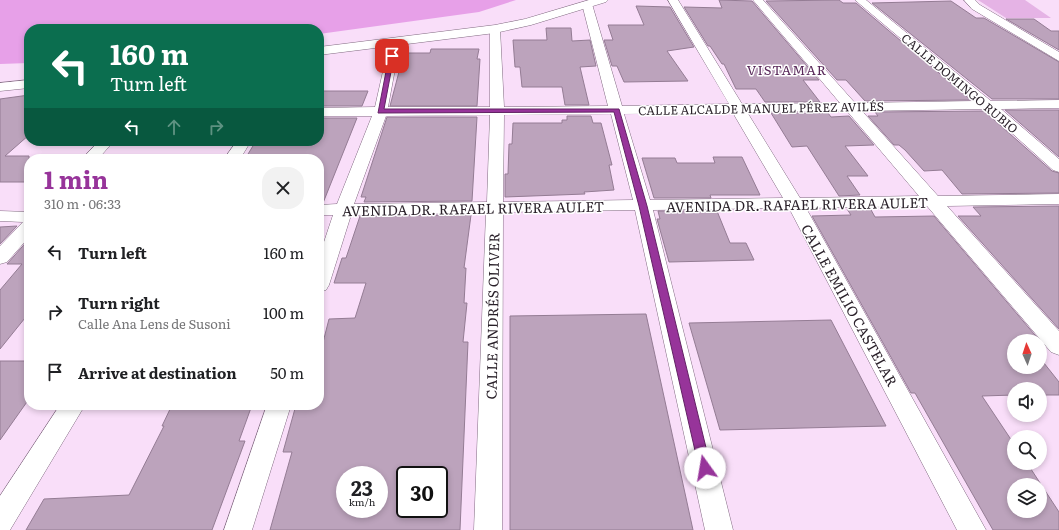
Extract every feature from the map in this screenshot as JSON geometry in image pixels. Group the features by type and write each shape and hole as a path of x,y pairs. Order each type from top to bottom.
{"street":[{"name":"CALLE EMILIO CASTELAR","path":"673,0 795,204 972,530"},
{"path":"758,0 1059,346"},
{"name":"CALLE DOMINGO RUBIO","path":"860,0 988,105 1059,167"},
{"path":"969,0 976,7 1059,57"},
{"path":"324,49 495,30 594,2 617,110 643,206 720,530"},
{"name":"CALLE ANDRÉS OLIVER","path":"488,530 497,110 495,30"},
{"path":"324,270 344,210 381,111 394,42"},
{"path":"0,87 24,85"},
{"name":"CALLE ALCALDE MANUEL PÉREZ AVILÉS","path":"324,112 617,110 738,107 1059,104"},
{"path":"95,154 102,146"},
{"name":"AVENIDA DR. RAFAEL RIVERA AULET","path":"324,210 1059,199"},
{"path":"0,216 24,216"},
{"path":"0,258 24,232"},
{"path":"0,521 70,410"},
{"path":"238,530 277,410"}],"shaded area":[{"path":"0,0 516,0 479,12 324,33 324,24 24,24 24,63 0,64"},
{"path":"978,0 1025,0 1051,18 1006,18"}],"building":[{"path":"719,0 752,1 819,80 803,80 820,102 765,102 756,89 736,89 724,64 722,64 710,46 708,46 684,7 722,8"},
{"path":"839,0 843,3 856,3 971,100 865,101 846,80 837,80 766,1"},
{"path":"951,1 976,18 984,18 1059,62 1059,99 992,99 872,3"},
{"path":"636,6 670,7 694,47 667,51 688,81 624,82 617,66 612,66 604,40 613,40 608,25 644,25"},
{"path":"1006,19 1034,19 1051,31 1059,31 1059,50"},
{"path":"546,28 571,28 572,41 590,40 596,66 580,67 589,105 565,105 562,87 522,87 520,67 515,67 513,40 547,40"},
{"path":"431,49 479,49 477,59 480,59 477,106 390,106 400,68 408,53 430,53"},
{"path":"324,91 368,91 362,106 324,106"},
{"path":"24,96 24,139 5,156 24,156 24,182 0,182 0,99"},
{"path":"1005,110 1059,110 1059,157"},
{"path":"984,111 1052,171 1059,173 1059,193 962,194 942,170 924,171 905,150 899,145 894,145 868,116 878,116 875,112"},
{"path":"771,113 828,113 831,117 849,116 874,145 845,146 868,176 847,176 860,195 839,196 807,146 792,147"},
{"path":"567,116 591,116 593,123 601,123 612,165 609,165 614,190 584,192 585,194 505,197 505,174 508,174 509,144 512,144 513,123 562,123 562,120 567,120"},
{"path":"387,117 477,117 472,201 364,202 366,197 361,197"},
{"path":"324,118 357,118 324,200 324,154 248,154 253,146 324,146"},
{"path":"713,157 742,157 760,195 710,195 711,198 654,198 642,158 675,158 677,163 715,163"},
{"path":"1059,206 1059,329 958,216 981,216 973,207"},
{"path":"870,208 875,217 934,216 1034,334 1007,334 1007,374 1047,374 1047,367 1059,382 1059,395 1047,395 1047,382 1007,382 1007,395 982,396 1007,434 1007,470 1032,470 1037,478 1007,478 1007,518 1047,518 1047,494 1059,512 1059,530 993,530 915,393 911,393 812,216 851,215 847,209"},
{"path":"658,211 717,211 730,243 746,243 754,260 669,262 657,219 660,219"},
{"path":"471,215 464,268 466,268 464,303 467,303 463,342 468,342 460,530 270,530 292,452 283,452 295,410 324,410 324,338 329,319 355,318 366,283 334,283 342,258 346,258 360,216"},
{"path":"17,226 0,244 0,227"},
{"path":"24,245 24,319 0,349 0,290 22,264 7,264"},
{"path":"646,314 693,530 510,530 510,316"},
{"path":"831,320 886,426 720,430 689,323"},
{"path":"0,361 24,361 24,406 0,440"},
{"path":"170,410 250,410 239,441 245,441 212,530 26,530 44,499 129,495 164,426 162,426"}],"district":[{"name":"VISTAMAR","path":"787,69"}],"route":[{"path":"392,56 381,111 617,110 643,206 705,468"}]}
